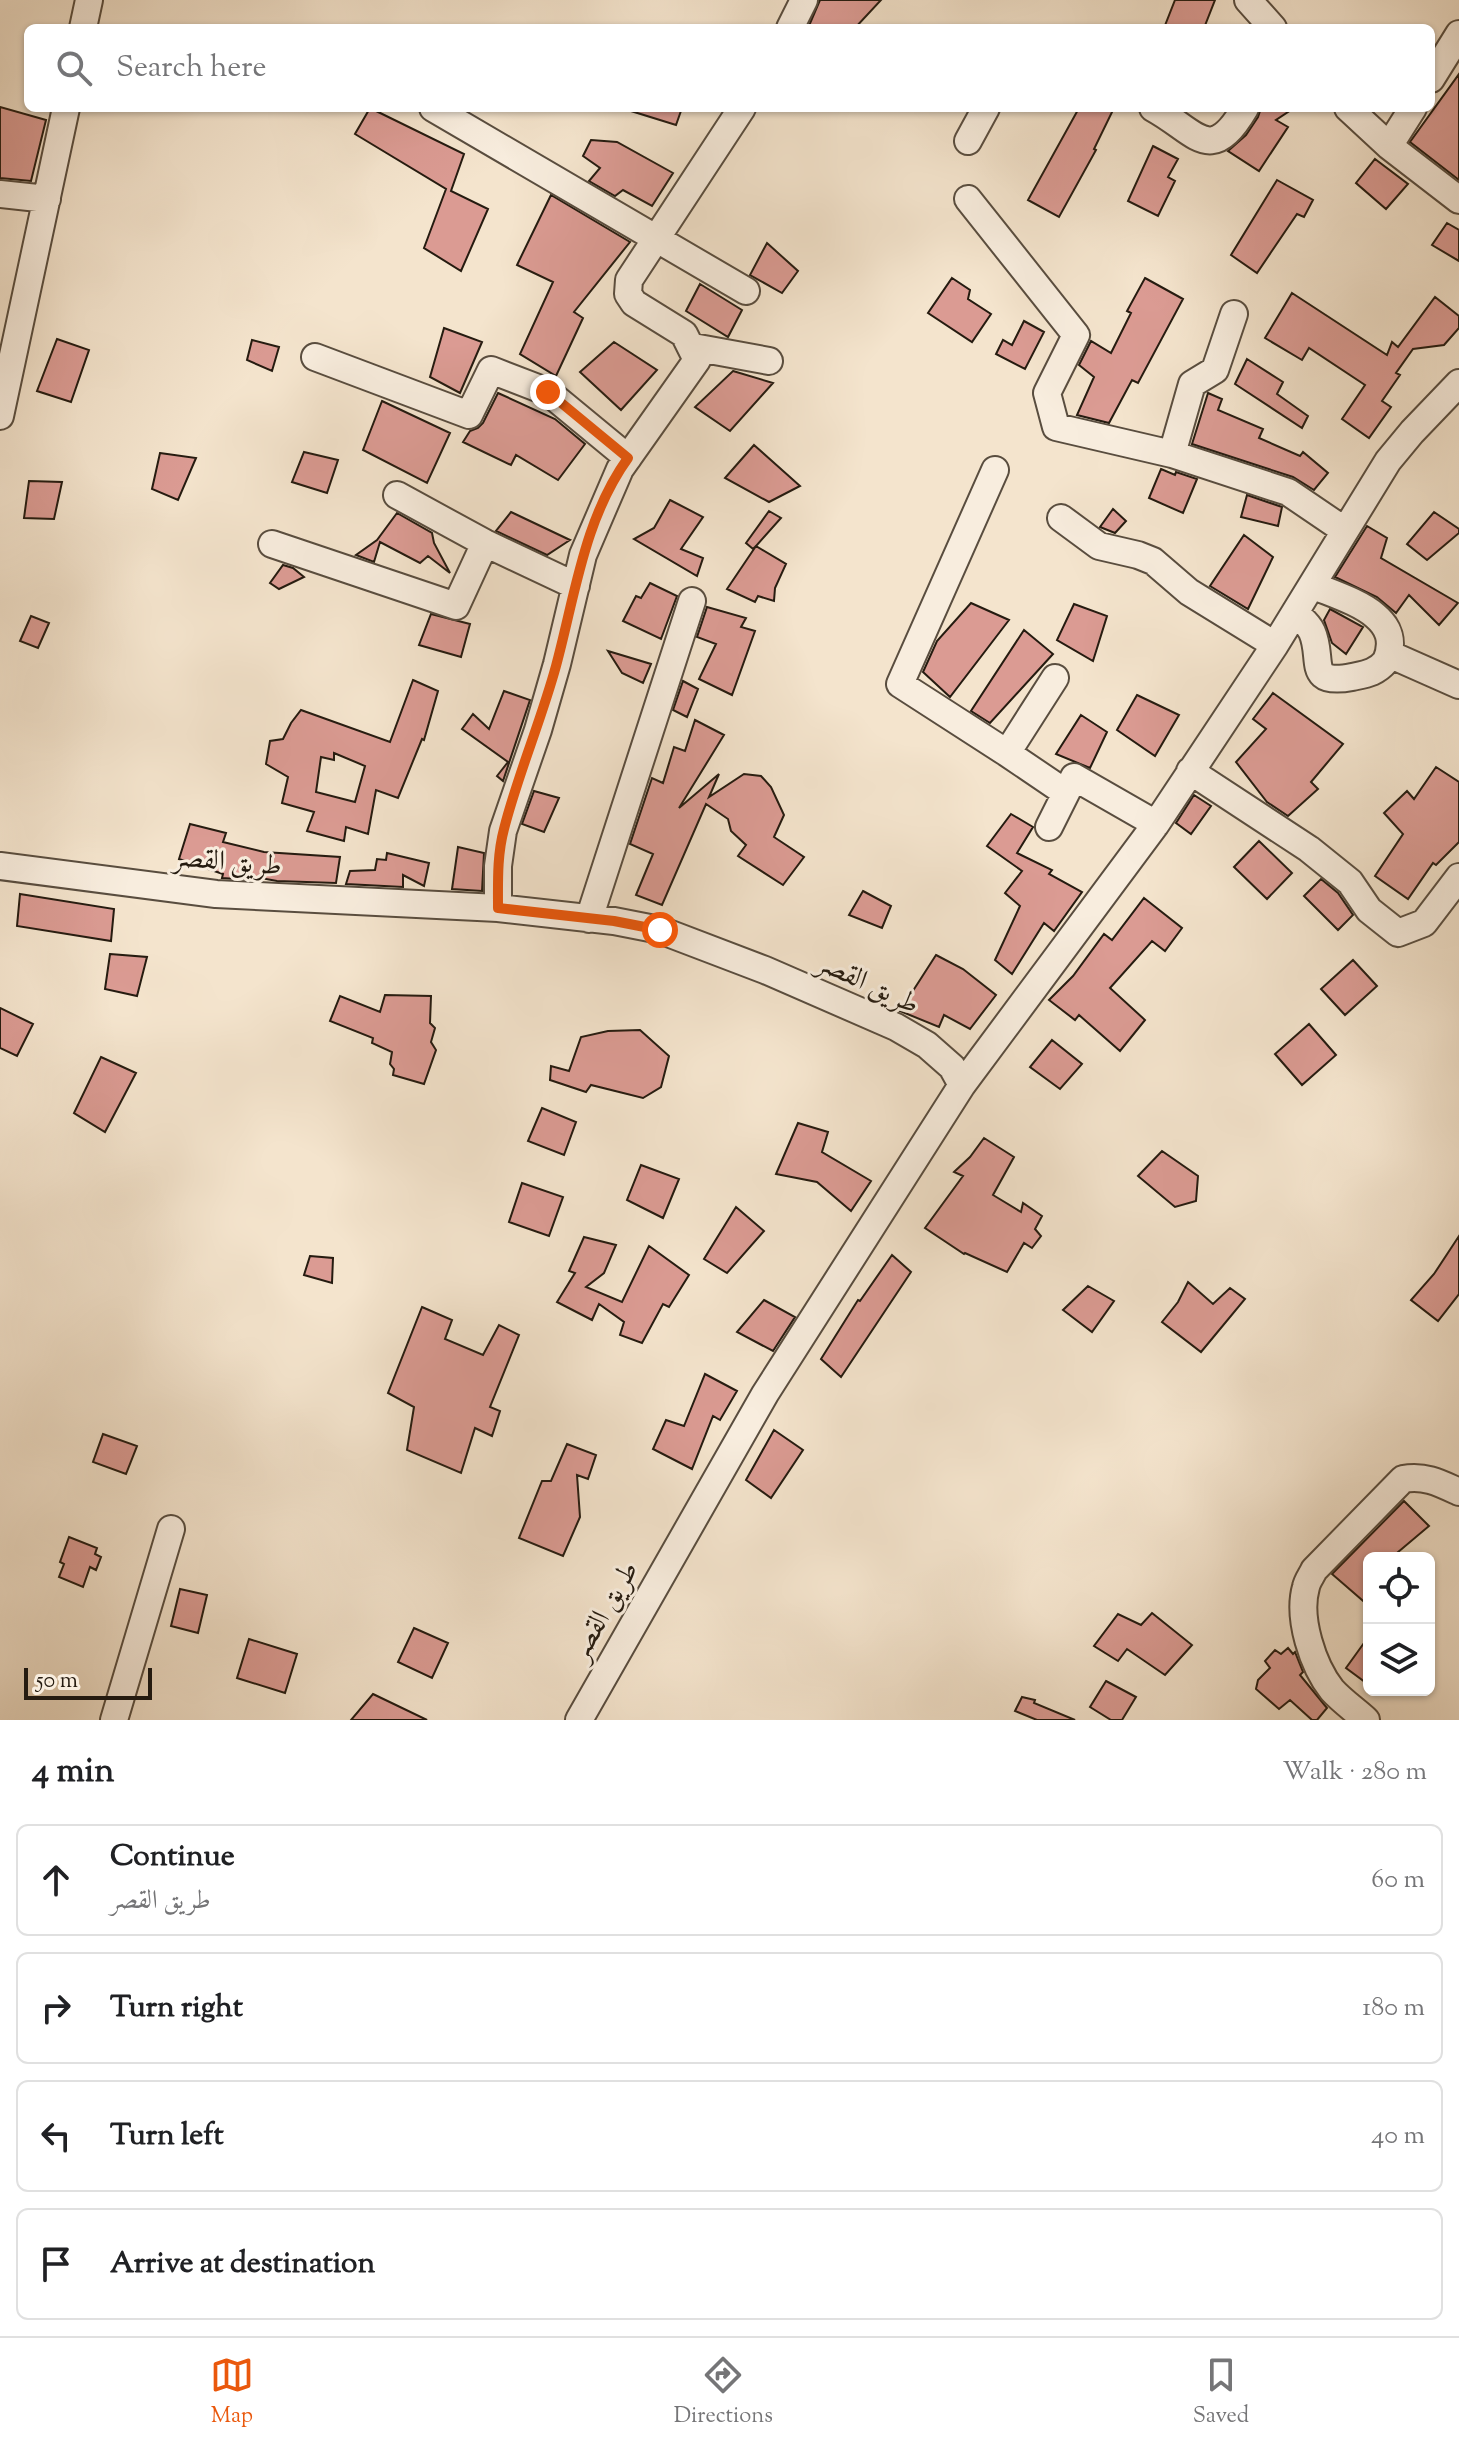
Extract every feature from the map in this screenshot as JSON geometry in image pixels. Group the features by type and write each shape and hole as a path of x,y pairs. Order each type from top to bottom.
{"street":[{"path":"792,24 804,0"},
{"path":"1248,0 1269,24"},
{"path":"83,24 86,1"},
{"path":"1435,73 1459,34"},
{"path":"0,416 65,112"},
{"path":"440,112 746,291"},
{"path":"498,908 498,866 503,831 538,730 583,555 596,519 620,469 697,360 684,334 634,303 628,294 629,280 739,112"},
{"path":"968,141 984,112"},
{"path":"1159,112 1200,139 1214,142 1224,137 1242,112"},
{"path":"1352,112 1389,146 1459,200"},
{"path":"1389,146 1410,112"},
{"path":"0,194 47,199"},
{"path":"968,199 1076,335 1047,393 1056,427 1172,454 1288,492 1344,530"},
{"path":"1172,454 1192,384 1215,370 1234,314"},
{"path":"693,347 769,361"},
{"path":"315,357 469,415 491,370 548,392 628,458"},
{"path":"962,1085 1156,824 1275,645 1388,461 1459,383"},
{"path":"995,470 900,684 1066,793"},
{"path":"397,495 485,543 576,586"},
{"path":"1061,518 1099,546 1153,561 1189,592 1275,645"},
{"path":"272,544 456,606 485,543"},
{"path":"1295,613 1313,634 1318,668 1327,678 1336,680 1369,674 1381,667 1389,654 1390,638 1381,619 1312,585"},
{"path":"589,919 692,601"},
{"path":"1389,654 1459,685"},
{"path":"1007,753 1055,678"},
{"path":"1190,771 1309,849 1350,882 1369,910 1398,933 1424,923 1459,877"},
{"path":"1049,827 1074,777 1156,824"},
{"name":"طريق القصر","path":"0,866 216,894 498,908 660,930 765,970 896,1027 927,1045 952,1067 962,1085 765,1394 579,1720"},
{"path":"1366,1720 1334,1692 1319,1672 1310,1647 1305,1617 1305,1588 1314,1570 1403,1479 1416,1477 1431,1480 1459,1492"},
{"path":"114,1720 171,1529"}],"building":[{"path":"820,0 881,0 859,24 810,24"},
{"path":"1175,0 1215,0 1206,24 1166,24"},
{"path":"1459,74 1459,180 1410,142 1432,112 1435,112 1435,107"},
{"path":"0,107 46,120 31,181 0,178"},
{"path":"368,112 378,112 464,154 451,191 488,209 461,271 424,248 446,189 355,134"},
{"path":"634,112 681,112 676,125"},
{"path":"1077,112 1112,112 1096,150 1059,217 1028,200"},
{"path":"1260,112 1288,112 1276,120 1288,127 1259,171 1228,151 1246,135"},
{"path":"591,140 617,142 673,173 652,206 623,190 615,196 589,181 600,168 583,156"},
{"path":"1153,146 1178,159 1168,177 1175,181 1158,216 1128,201"},
{"path":"1375,159 1408,184 1386,209 1356,183"},
{"path":"1277,180 1313,200 1304,217 1297,214 1257,273 1231,255"},
{"path":"551,195 630,242 574,312 583,318 556,376 520,354 553,282 517,265"},
{"path":"1447,223 1459,230 1459,261 1432,245"},
{"path":"767,243 798,271 782,293 750,275"},
{"path":"952,278 970,290 968,299 991,314 972,342 928,313"},
{"path":"1145,278 1183,299 1138,383 1132,380 1109,423 1077,415 1094,377 1079,365 1091,341 1111,353 1131,313 1127,311"},
{"path":"700,284 742,310 728,337 686,311"},
{"path":"1292,293 1387,355 1392,342 1398,347 1435,297 1459,316 1459,328 1444,345 1413,349 1382,401 1391,407 1369,438 1342,419 1365,385 1309,348 1302,360 1265,338"},
{"path":"1024,321 1044,332 1025,369 996,354 1003,340 1012,345"},
{"path":"444,328 482,342 460,393 430,377"},
{"path":"57,339 89,350 71,402 37,391"},
{"path":"252,340 279,347 272,371 247,360"},
{"path":"614,342 657,370 621,410 580,372"},
{"path":"1247,359 1283,382 1277,394 1308,416 1302,428 1235,384"},
{"path":"733,371 773,383 730,431 695,407"},
{"path":"498,393 555,419 585,444 558,480 516,455 511,465 463,442 470,431 483,423"},
{"path":"1208,393 1222,399 1218,410 1263,429 1259,438 1300,456 1303,452 1328,473 1314,490 1293,477 1192,444"},
{"path":"382,401 450,433 427,483 363,450"},
{"path":"754,445 800,486 769,502 725,478"},
{"path":"304,452 338,460 327,493 292,482"},
{"path":"160,453 196,458 178,500 152,489"},
{"path":"1161,469 1197,479 1183,513 1149,498"},
{"path":"29,481 62,482 54,519 24,518"},
{"path":"1247,495 1282,507 1278,526 1241,517"},
{"path":"670,500 703,517 681,549 703,558 697,576 634,539 654,528"},
{"path":"1113,509 1126,521 1115,533 1100,527"},
{"path":"769,511 781,518 753,549 746,543"},
{"path":"511,512 570,540 547,555 496,531"},
{"path":"1434,512 1459,529 1459,533 1427,560 1407,544"},
{"path":"397,513 432,533 450,573 428,556 420,563 380,542 374,562 356,555 377,540"},
{"path":"1367,526 1387,538 1381,558 1458,603 1439,625 1409,595 1396,613 1377,597 1335,577"},
{"path":"1244,535 1273,557 1248,609 1210,586"},
{"path":"756,546 786,564 775,588 774,601 758,596 755,602 727,589"},
{"path":"283,565 304,577 279,589 270,583"},
{"path":"650,583 677,596 661,639 623,621 636,596 641,598"},
{"path":"971,603 1009,620 950,697 923,672 937,641"},
{"path":"1074,604 1107,616 1093,661 1057,640"},
{"path":"707,607 746,618 741,627 755,631 732,695 699,679 716,644 697,637"},
{"path":"1330,609 1363,627 1346,654 1332,643 1324,620"},
{"path":"431,614 470,624 461,657 419,645"},
{"path":"31,616 49,623 38,648 20,641"},
{"path":"1024,630 1053,654 990,723 971,711"},
{"path":"608,651 651,664 643,683 622,673"},
{"path":"413,680 438,691 424,740 398,798 376,790 368,834 346,827 344,841 307,831 314,812 282,803 288,777 266,764 270,741 283,739 301,710 390,742","holes":["334,753 365,766 355,802 316,792 321,757 334,760"]},
{"path":"683,681 698,689 687,717 673,710"},
{"path":"504,691 530,700 503,781 497,776 508,762 462,729 473,714 489,729"},
{"path":"1273,693 1343,744 1311,782 1318,789 1288,816 1267,802 1236,762 1266,729 1253,719"},
{"path":"1137,695 1179,715 1155,756 1117,730"},
{"path":"1081,715 1107,732 1090,768 1056,754"},
{"path":"695,720 724,735 679,808 719,774 709,797 744,774 761,776 771,787 784,815 774,837 804,857 783,885 738,856 746,845 731,831 728,819 706,804 662,905 636,895 653,854 630,844 652,778 663,783 674,747 685,751"},
{"path":"1436,767 1459,782 1459,842 1436,865 1433,863 1408,899 1375,876 1403,834 1384,813 1407,791 1414,799"},
{"path":"534,791 559,798 544,832 522,824"},
{"path":"1194,795 1211,806 1191,834 1176,823"},
{"path":"1011,814 1033,827 1017,853 1052,870 1049,874 1082,892 1054,931 1044,923 1012,974 995,960 1020,906 1005,893 1022,871 987,846"},
{"path":"190,824 226,833 223,842 264,852 340,857 336,883 277,881 250,876 250,880 222,878 223,874 179,859"},
{"path":"1259,841 1292,873 1267,899 1234,867"},
{"path":"458,847 484,853 482,891 452,889"},
{"path":"387,853 429,863 424,886 403,875 403,887 346,884 350,871 375,870 377,859 386,860"},
{"path":"1321,879 1338,893 1353,915 1338,930 1304,896"},
{"path":"863,891 891,906 882,928 849,915"},
{"path":"20,894 114,909 111,941 17,926"},
{"path":"1144,898 1182,928 1165,951 1152,941 1110,988 1145,1020 1120,1051 1079,1015 1075,1020 1049,1000 1073,976 1104,934 1112,940"},
{"path":"110,954 147,957 137,996 105,989"},
{"path":"936,955 963,969 996,995 970,1029 944,1015 939,1027 900,1011"},
{"path":"1353,960 1377,986 1345,1015 1321,989"},
{"path":"385,995 431,996 430,1023 435,1028 431,1042 436,1050 424,1084 393,1075 394,1069 390,1064 392,1052 372,1043 373,1038 330,1021 340,996 380,1012"},
{"path":"0,1008 33,1024 17,1056 0,1048"},
{"path":"1309,1024 1336,1055 1302,1085 1275,1054"},
{"path":"640,1030 669,1056 661,1087 643,1098 591,1085 586,1092 550,1080 551,1066 569,1071 581,1037 608,1031"},
{"path":"1052,1040 1082,1064 1060,1089 1030,1067"},
{"path":"101,1057 136,1073 105,1132 74,1113"},
{"path":"542,1108 576,1122 564,1155 528,1141"},
{"path":"798,1123 828,1132 822,1152 871,1181 851,1211 817,1182 776,1174"},
{"path":"984,1138 1014,1157 993,1195 1021,1212 1023,1203 1042,1216 1035,1229 1041,1236 1032,1248 1024,1243 1007,1272 964,1254 925,1228 963,1176 954,1172"},
{"path":"1162,1151 1198,1176 1196,1201 1175,1207 1138,1176"},
{"path":"641,1165 679,1179 663,1218 627,1200"},
{"path":"522,1183 563,1197 549,1236 509,1222"},
{"path":"736,1207 764,1231 727,1273 704,1259"},
{"path":"1459,1236 1459,1294 1438,1321 1411,1300 1434,1274"},
{"path":"584,1237 616,1245 604,1273 586,1287 622,1302 649,1246 689,1275 669,1307 663,1304 642,1343 620,1335 624,1322 599,1304 592,1320 557,1302 575,1273 569,1271"},
{"path":"892,1255 911,1272 841,1377 821,1359 858,1300"},
{"path":"310,1256 333,1258 332,1283 304,1275"},
{"path":"1188,1282 1213,1304 1230,1288 1245,1299 1201,1352 1162,1322 1178,1302"},
{"path":"1088,1286 1114,1301 1092,1332 1063,1310"},
{"path":"764,1300 795,1317 773,1351 737,1332"},
{"path":"422,1307 452,1320 445,1339 483,1355 499,1325 519,1335 490,1407 500,1411 492,1436 475,1428 461,1473 407,1450 414,1407 388,1393"},
{"path":"705,1374 737,1391 720,1420 713,1416 692,1469 653,1449 666,1420 684,1426"},
{"path":"774,1430 803,1450 771,1498 746,1480"},
{"path":"103,1434 137,1446 126,1474 93,1462"},
{"path":"567,1444 596,1455 588,1479 577,1475 580,1517 563,1556 519,1538 542,1481 551,1481"},
{"path":"1404,1501 1429,1526 1398,1552 1363,1552 1363,1601 1332,1574"},
{"path":"69,1537 97,1548 95,1554 101,1557 96,1570 90,1567 83,1587 59,1577 64,1564 60,1562"},
{"path":"180,1589 207,1595 198,1633 171,1626"},
{"path":"1152,1613 1192,1645 1165,1675 1127,1649 1118,1661 1094,1646 1118,1614 1141,1625"},
{"path":"414,1628 448,1643 432,1678 398,1662"},
{"path":"249,1639 297,1654 285,1693 237,1678"},
{"path":"1363,1644 1363,1681 1346,1668"},
{"path":"1288,1648 1293,1654 1295,1652 1303,1672 1300,1675 1327,1708 1317,1720 1312,1720 1290,1700 1279,1709 1256,1689 1258,1680 1270,1668 1265,1661 1275,1650 1281,1654"},
{"path":"1106,1681 1136,1697 1122,1720 1111,1720 1090,1707"},
{"path":"373,1694 427,1720 351,1720"},
{"path":"1022,1697 1035,1700 1034,1703 1075,1720 1037,1720 1015,1711"}],"route":[{"path":"548,392 628,458 596,519 583,555 538,730 503,831 498,866 498,908 614,921 660,930"}]}
